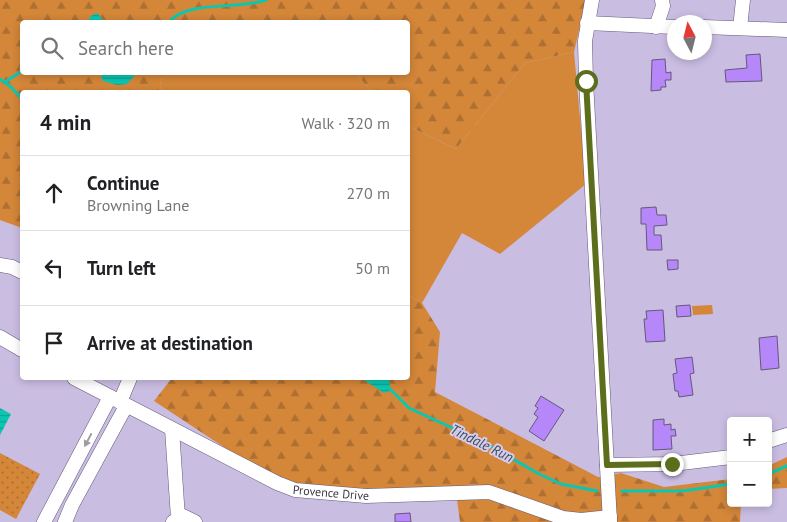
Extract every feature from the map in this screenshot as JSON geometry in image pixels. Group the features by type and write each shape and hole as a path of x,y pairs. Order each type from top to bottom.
{"street":[{"path":"592,0 585,40 586,81 610,519"},
{"path":"656,27 663,6 662,0"},
{"path":"740,28 743,0"},
{"path":"588,23 667,28"},
{"path":"712,27 787,30"},
{"path":"0,265 12,267 20,271"},
{"path":"0,337 20,349"},
{"name":"Provence Drive","path":"78,380 277,483 295,490 366,496 489,492 563,518 581,520 610,519"},
{"path":"65,522 129,380"},
{"path":"44,522 119,402"},
{"path":"172,429 175,520 190,518 195,522"},
{"path":"772,440 787,435"},
{"path":"607,465 672,464 727,457"}],"green space":[{"path":"0,0 586,0 574,52 525,63 456,149 410,127 410,90 370,90 357,75 410,75 410,20 20,20 20,75 168,75 160,80 162,90 20,90 20,227 0,220"},
{"path":"574,52 586,184 500,254 462,233 422,303 410,296 410,127 456,149 525,63"},
{"path":"167,75 357,75 370,90 162,90 160,80"},
{"path":"410,296 422,303 440,332 435,392 598,477 621,473 664,487 727,479 727,507 741,507 740,522 460,522 456,492 289,490 154,401 170,380 410,380"},
{"path":"712,305 713,314 693,315 692,306"},
{"path":"0,453 40,474 16,519 0,510"},
{"path":"787,457 787,488 772,489 772,464"}],"shaded area":[{"path":"97,13 103,20 88,20"},
{"path":"101,75 135,75 127,84 117,85 103,81"},
{"path":"364,380 389,380 390,391 384,393"},
{"path":"0,408 11,414 0,435"}],"building":[{"path":"760,54 762,81 726,82 725,70 747,68 746,55"},
{"path":"665,59 666,73 671,72 671,80 665,80 666,87 661,87 661,90 651,91 652,60"},
{"path":"656,207 657,215 666,215 667,225 654,226 654,235 661,235 662,250 647,250 646,224 641,224 641,208"},
{"path":"667,260 678,260 678,269 668,270"},
{"path":"690,305 691,316 677,317 676,306"},
{"path":"663,310 665,341 646,342 644,319 647,319 646,311"},
{"path":"777,336 779,368 761,370 759,338"},
{"path":"692,357 694,373 690,374 693,395 679,397 678,391 675,391 673,374 677,373 675,359"},
{"path":"541,396 564,410 544,441 529,431 538,417 534,414 538,408 535,406"},
{"path":"664,419 664,425 671,424 671,430 675,429 676,436 671,436 672,449 653,450 653,420"},
{"path":"410,513 411,522 395,522 395,514"}],"waterway":[{"path":"171,20 177,15 200,8 241,5 266,0"},
{"path":"5,82 20,72"},
{"name":"Tindale Run","path":"0,79 20,97"},
{"name":"Tindale Run","path":"389,388 409,408 483,442 539,474 561,484 597,491"},
{"name":"Tindale Run","path":"772,472 787,466"},
{"name":"Tindale Run","path":"622,491 683,491 727,485"}],"route":[{"path":"586,81 607,465 672,464"}]}
